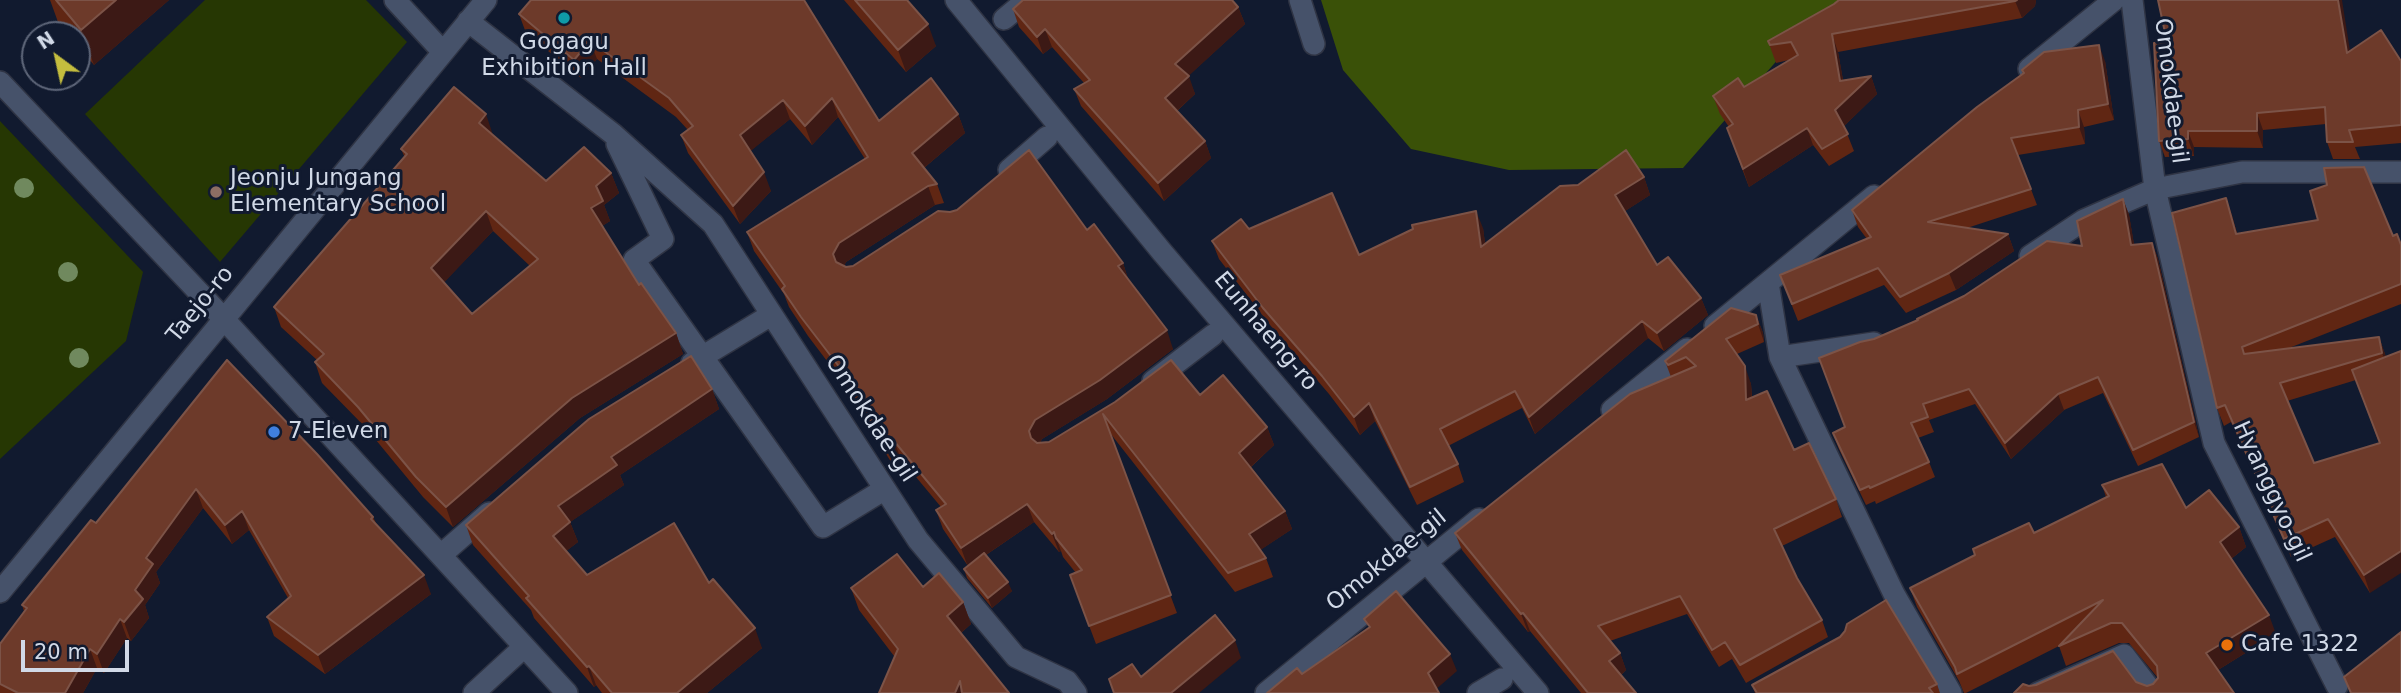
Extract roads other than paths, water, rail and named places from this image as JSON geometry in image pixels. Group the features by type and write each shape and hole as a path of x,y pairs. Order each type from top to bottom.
{"street":[{"path":"395,0 442,51"},
{"name":"Taejo-ro","path":"0,592 486,0"},
{"name":"Eunhaeng-ro","path":"956,0 1162,252 1538,693"},
{"path":"1004,19 1027,0"},
{"path":"1300,0 1314,44"},
{"path":"2017,79 2114,0"},
{"name":"Omokdae-gil","path":"2132,0 2155,189"},
{"path":"468,21 612,134 713,224 771,315 679,371"},
{"path":"0,82 223,319 567,693"},
{"path":"612,134 663,239 634,260 823,527 885,489"},
{"path":"996,182 1047,138"},
{"name":"Omokdae-gil","path":"2018,264 2084,220 2155,189 2242,172 2401,172"},
{"path":"1599,421 1887,186"},
{"name":"Hyanggyo-gil","path":"2155,189 2214,443 2332,690 2358,670"},
{"path":"1768,283 1780,357 1894,594 1951,693"},
{"name":"Omokdae-gil","path":"771,315 918,540 1016,657 1067,681 1076,693"},
{"path":"1780,357 1874,343 1896,332"},
{"name":"Eunhaeng-ro","path":"1136,393 1213,335"},
{"path":"441,555 504,501"},
{"name":"Omokdae-gil","path":"1266,693 1494,507"},
{"path":"474,693 524,647"},
{"path":"2038,693 2124,655 2153,693"},
{"path":"1478,693 1502,679"}],"place":[{"name":"Gogagu Exhibition Hall","path":"564,18"},
{"name":"Jeonju Jungang Elementary School","path":"216,192"},
{"name":"7-Eleven","path":"274,432"},
{"name":"Cafe 1322","path":"2227,645"}]}
